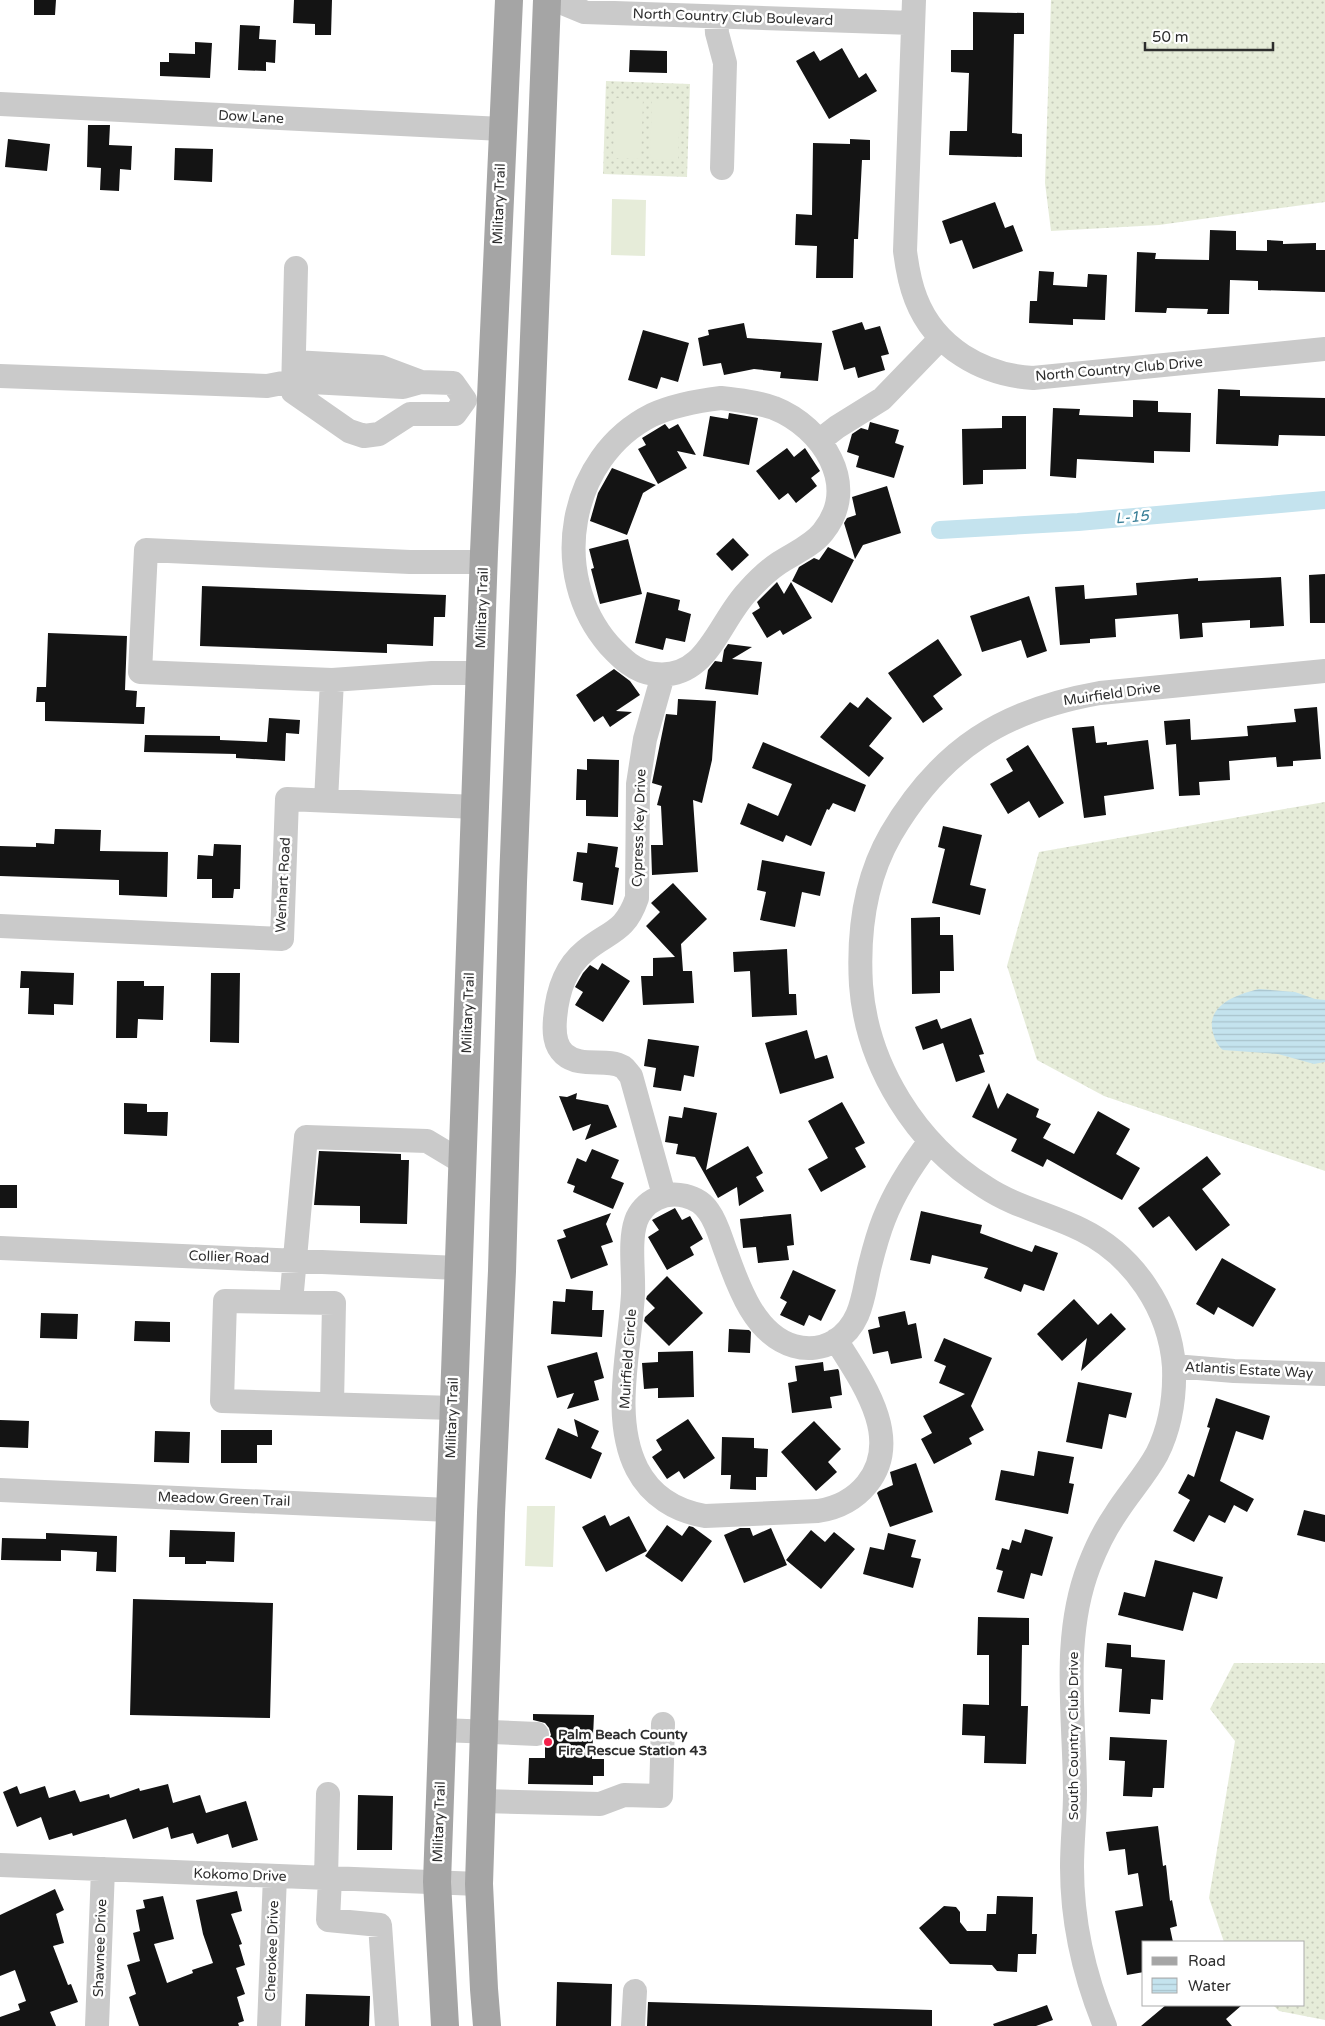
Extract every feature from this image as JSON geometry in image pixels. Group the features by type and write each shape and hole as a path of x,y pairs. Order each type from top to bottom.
{"main road":[{"name":"Military Trail","path":"445,2026 437,1882 483,573 478,401 502,129 509,0"},
{"path":"487,2026 480,1884 484,1731 547,0"},
{"path":"483,573 498,616 493,758 495,776 517,793"},
{"path":"476,807 487,815 497,836 491,1024 508,1056"}],"street":[{"name":"North Country Club Boulevard","path":"555,0 584,12 716,17 914,11"},
{"name":"North Country Club Drive","path":"914,11 905,251 908,274 916,299 930,324 941,338 966,359 992,370 1019,377 1033,378 1325,349"},
{"path":"716,17 717,33 725,63 722,168"},
{"name":"Dow Lane","path":"0,104 502,129"},
{"path":"0,376 266,386 294,372 341,374 403,387 421,382 453,383 478,401 455,414 410,414 379,434 364,436 349,431 293,392 294,372 296,268"},
{"path":"819,441 837,427 882,399 941,338"},
{"path":"327,416 341,374"},
{"path":"721,398 747,400 774,408 798,422 819,441 830,457 838,480 837,504 829,523 813,542 767,572 746,593 728,615 707,652 688,669 663,675 650,674 638,670 618,655 602,637 589,616 580,594 574,570 572,545 574,521 581,498 597,465 612,446 637,425 673,406 696,400 721,398"},
{"path":"480,673 432,672 332,680 140,672 146,550 410,562 483,573"},
{"name":"Muirfield Drive","path":"930,1142 912,1120 892,1089 877,1056 866,1020 862,996 860,960 862,923 870,887 878,864 888,841 906,809 929,780 965,747 996,727 1029,710 1064,699 1129,690 1325,671"},
{"name":"Cypress Key Drive","path":"663,675 645,739 638,784 637,898 626,922 616,931 584,952 566,973 556,1002 554,1030 556,1043 563,1053 574,1060 622,1067 631,1076 664,1195"},
{"path":"326,801 332,680"},
{"name":"Wenhart Road","path":"0,926 282,939 287,799 476,807"},
{"path":"291,1302 306,1137 427,1141 462,1162"},
{"path":"664,1195 680,1194 702,1203 710,1213 737,1281 750,1307 766,1329 776,1338 793,1346 812,1348 825,1346 846,1332 860,1311 876,1242 895,1195 914,1162 930,1142"},
{"name":"South Country Club Drive","path":"930,1142 967,1175 987,1189 1020,1206 1081,1229 1103,1242 1123,1258 1140,1278 1154,1300 1164,1323 1171,1348 1174,1366 1174,1393 1170,1419 1162,1443 1143,1477 1113,1517 1095,1549 1086,1572 1077,1607 1073,1634 1070,1680 1075,1793 1072,1868 1074,1912 1082,1957 1094,2000 1105,2026"},
{"name":"Muirfield Circle","path":"664,1195 652,1200 643,1209 636,1220 633,1233 633,1293 624,1389 624,1416 628,1442 636,1468 655,1494 666,1502 691,1514 719,1517 830,1509 842,1505 862,1491 876,1470 880,1458 881,1429 864,1386 836,1340"},
{"name":"Collier Road","path":"0,1248 458,1268"},
{"path":"332,1404 334,1303 226,1301 222,1401 453,1408"},
{"name":"Atlantis Estate Way","path":"1174,1366 1234,1371 1325,1374"},
{"name":"Meadow Green Trail","path":"0,1490 449,1510"},
{"path":"482,1800 600,1804 624,1796 661,1796 663,1724"},
{"path":"442,1730 537,1734"},
{"path":"328,1794 328,1920 380,1925 388,2026"},
{"name":"Kokomo Drive","path":"0,1865 480,1884"},
{"name":"Shawnee Drive","path":"97,2026 104,1869"},
{"name":"Cherokee Drive","path":"269,2026 275,1876"},
{"path":"633,2026 635,1991"}],"green space":[{"path":"1051,0 1325,0 1325,202 1159,225 1051,231 1045,183"},
{"path":"606,81 690,84 687,177 603,174"},
{"path":"615,98 643,99 641,159 613,158"},
{"path":"652,99 680,100 678,160 650,159"},
{"path":"612,199 646,200 645,256 611,255"},
{"path":"1325,802 1325,1171 1104,1096 1037,1060 1007,966 1039,852"},
{"path":"527,1506 555,1506 553,1567 525,1566"},
{"path":"1234,1663 1325,1663 1325,2020 1279,2011 1274,2006 1305,2006 1305,1941 1224,1941 1209,1898 1235,1741 1210,1709"}],"water":[{"path":"1259,989 1295,992 1315,999 1325,1000 1325,1062 1314,1064 1278,1054 1223,1050 1220,1047 1213,1033 1212,1023 1214,1015 1225,1002"}],"building":[{"path":"34,0 56,0 55,15 34,15"},
{"path":"294,0 332,0 331,35 315,35 315,24 293,23"},
{"path":"973,12 1024,13 1024,34 1014,34 1012,133 1022,134 1022,157 949,155 950,131 967,131 969,73 951,72 951,50 973,50"},
{"path":"240,25 260,26 259,39 276,40 275,63 266,62 266,71 238,70"},
{"path":"195,42 212,43 210,78 160,76 160,62 169,62 169,53 195,54"},
{"path":"842,48 859,78 866,73 877,91 829,119 796,61 814,51 820,61"},
{"path":"630,50 667,51 667,73 629,72"},
{"path":"88,125 110,125 109,145 132,146 131,170 120,169 119,191 100,190 101,168 87,167"},
{"path":"8,139 50,144 47,171 5,167"},
{"path":"850,139 870,140 870,160 862,160 858,239 854,239 853,278 816,278 817,246 795,245 796,214 812,215 813,143 850,144"},
{"path":"175,148 213,149 212,182 174,180"},
{"path":"995,202 1005,228 1013,225 1023,251 973,269 962,240 950,244 942,221"},
{"path":"1210,230 1236,231 1236,250 1267,251 1267,240 1283,241 1283,244 1316,243 1316,250 1325,250 1325,292 1258,290 1258,281 1230,280 1229,314 1207,314 1208,309 1167,308 1166,313 1135,312 1137,252 1156,253 1155,259 1209,260"},
{"path":"1039,271 1054,272 1053,285 1087,287 1088,274 1107,275 1105,320 1073,319 1073,325 1029,323 1030,301 1037,301"},
{"path":"862,322 865,330 880,326 889,354 881,356 885,370 858,378 855,367 844,370 832,331"},
{"path":"744,323 747,338 822,343 818,381 780,378 781,372 754,369 724,375 721,363 703,366 698,338 709,335 708,330"},
{"path":"643,330 689,343 678,382 661,377 657,389 628,380"},
{"path":"1218,389 1240,390 1240,396 1325,398 1325,436 1279,435 1278,446 1216,444"},
{"path":"1133,400 1158,401 1158,412 1191,413 1190,452 1154,451 1154,463 1077,459 1076,478 1050,476 1053,408 1080,409 1079,415 1133,417"},
{"path":"729,413 758,418 749,465 703,456 710,416 728,419"},
{"path":"1002,416 1026,416 1026,469 983,470 983,484 963,485 962,429 1002,428"},
{"path":"870,422 899,430 895,443 904,446 894,478 856,467 859,456 847,452 852,434 861,428 868,430"},
{"path":"665,424 669,429 678,424 696,455 677,451 687,468 658,484 638,449 646,445 642,438"},
{"path":"787,448 794,457 805,448 820,471 811,478 817,486 796,503 788,493 779,500 756,471"},
{"path":"612,468 656,485 643,493 627,535 590,521 598,493"},
{"path":"887,486 901,533 863,545 855,559 844,523 847,518 856,515 852,497"},
{"path":"733,538 749,555 732,571 716,554"},
{"path":"628,539 642,594 600,604 591,569 594,568 589,549"},
{"path":"828,547 854,560 832,603 792,581 799,567 814,558 819,560"},
{"path":"1325,574 1325,623 1310,623 1309,575"},
{"path":"1281,577 1284,626 1250,628 1250,620 1202,623 1203,637 1180,639 1178,614 1115,619 1116,637 1090,639 1090,643 1060,645 1055,587 1084,585 1085,599 1137,595 1136,583 1198,578 1198,581"},
{"path":"777,582 784,594 791,582 812,618 783,635 780,630 767,638 752,613 760,608 757,602"},
{"path":"202,586 446,595 445,617 434,617 433,646 387,644 387,653 200,646"},
{"path":"647,592 680,600 678,610 691,614 685,642 666,638 663,650 635,643"},
{"path":"1029,596 1047,651 1027,658 1021,640 982,652 970,616"},
{"path":"48,633 127,636 125,690 137,691 136,707 145,707 144,724 45,721 45,702 36,702 37,687 46,687"},
{"path":"938,639 962,675 933,696 943,709 923,723 888,673"},
{"path":"728,644 752,647 732,659 762,662 758,695 705,689 708,670 715,661 722,662 724,650"},
{"path":"614,669 630,681 640,695 616,711 632,712 610,727 603,716 594,722 576,695"},
{"path":"867,697 892,718 869,746 884,758 869,777 820,737 850,702 858,708"},
{"path":"678,699 716,701 712,760 702,803 693,800 698,872 652,875 651,845 663,845 661,806 657,805 662,786 652,783 666,714 677,715"},
{"path":"1317,707 1321,759 1293,761 1293,766 1277,767 1276,757 1229,761 1230,780 1199,782 1200,795 1179,796 1176,744 1166,745 1164,721 1190,719 1191,740 1248,736 1247,726 1296,722 1294,709"},
{"path":"269,718 300,720 299,734 286,733 285,761 236,758 236,754 144,752 145,735 220,736 220,740 267,742"},
{"path":"1094,726 1096,743 1107,742 1107,745 1148,740 1154,789 1104,796 1106,815 1084,818 1072,728"},
{"path":"763,742 866,785 855,812 833,803 829,810 827,809 811,846 786,835 783,842 740,824 748,803 778,816 792,784 752,768"},
{"path":"1028,745 1064,803 1039,818 1029,801 1008,814 990,784 1013,771 1006,759"},
{"path":"587,759 619,760 618,817 586,816 586,800 576,800 577,769 587,770"},
{"path":"943,826 982,835 970,885 986,889 980,915 932,903 945,849 938,847"},
{"path":"55,829 101,830 100,851 168,852 167,897 119,895 119,880 0,876 0,846 36,847 36,843 54,844"},
{"path":"588,843 618,847 615,867 619,868 613,905 581,900 583,883 573,881 577,852 587,853"},
{"path":"214,844 241,845 240,889 234,889 233,898 212,898 212,879 197,879 198,855 213,856"},
{"path":"762,860 825,872 820,896 802,892 795,927 760,920 766,892 757,890"},
{"path":"673,883 707,919 681,944 683,971 692,971 694,1003 643,1005 641,976 653,976 653,958 675,957 646,926 660,912 651,903"},
{"path":"940,917 940,935 953,935 954,971 940,971 940,993 912,994 911,918"},
{"path":"787,949 789,994 796,994 797,1015 752,1017 750,971 734,972 733,952"},
{"path":"602,963 630,981 603,1022 575,1005 583,992 575,987 583,973 590,965 598,970"},
{"path":"21,971 74,973 73,1005 54,1004 54,1015 28,1014 29,988 20,988"},
{"path":"211,973 240,973 239,1043 210,1042"},
{"path":"117,981 144,981 144,986 164,986 163,1020 138,1019 137,1038 116,1038"},
{"path":"971,1018 984,1054 979,1055 985,1072 956,1082 943,1043 923,1050 915,1027 937,1019 941,1029"},
{"path":"807,1030 815,1059 827,1055 834,1078 780,1094 765,1043"},
{"path":"648,1039 699,1046 694,1077 684,1075 681,1091 653,1087 656,1068 644,1066"},
{"path":"989,1083 998,1109 1007,1093 1039,1109 1036,1117 1051,1124 1043,1138 1074,1154 1098,1111 1130,1129 1116,1154 1140,1168 1122,1200 1047,1159 1043,1167 1011,1151 1017,1139 972,1117"},
{"path":"577,1093 576,1099 608,1105 617,1127 585,1140 591,1124 573,1131 559,1096 567,1097"},
{"path":"842,1102 865,1143 855,1148 866,1167 821,1192 808,1169 828,1158 808,1121"},
{"path":"124,1103 147,1104 147,1112 168,1112 167,1136 124,1134"},
{"path":"684,1107 717,1113 706,1170 748,1146 763,1173 756,1177 764,1191 739,1206 737,1187 718,1198 695,1157 676,1154 678,1144 665,1142 669,1116 682,1118"},
{"path":"592,1149 619,1160 611,1178 624,1183 613,1209 573,1192 575,1186 567,1183 577,1158 586,1162"},
{"path":"319,1151 401,1154 401,1160 409,1160 407,1224 360,1223 360,1206 314,1205"},
{"path":"1207,1156 1221,1174 1202,1189 1230,1225 1196,1251 1169,1216 1153,1228 1138,1208"},
{"path":"0,1185 17,1185 17,1208 0,1208"},
{"path":"675,1208 682,1220 690,1216 703,1239 690,1247 694,1255 667,1270 648,1237 659,1230 652,1220"},
{"path":"921,1211 982,1225 980,1233 1032,1252 1035,1245 1058,1253 1044,1291 1024,1284 1021,1292 984,1278 988,1268 932,1255 930,1264 910,1260"},
{"path":"611,1213 606,1224 613,1242 601,1246 608,1265 571,1279 557,1240 566,1237 563,1230"},
{"path":"791,1214 794,1245 787,1246 789,1260 758,1263 756,1247 743,1248 740,1219"},
{"path":"1222,1258 1276,1289 1253,1327 1218,1307 1214,1315 1196,1304"},
{"path":"793,1270 836,1290 821,1321 809,1315 804,1326 780,1315 787,1302 780,1298"},
{"path":"667,1276 703,1313 669,1346 644,1321 645,1317 655,1308 646,1299 647,1296"},
{"path":"566,1289 593,1291 592,1310 604,1310 602,1337 551,1334 553,1301 565,1302"},
{"path":"1074,1299 1098,1325 1111,1313 1126,1329 1081,1371 1087,1338 1062,1361 1037,1334"},
{"path":"905,1311 908,1325 916,1323 922,1358 891,1364 888,1351 873,1354 868,1330 880,1327 878,1317"},
{"path":"41,1313 78,1314 77,1339 40,1338"},
{"path":"135,1321 170,1322 170,1342 134,1341"},
{"path":"729,1329 749,1330 751,1332 750,1353 728,1352"},
{"path":"944,1338 992,1358 971,1406 984,1430 969,1438 972,1444 934,1464 921,1439 932,1433 923,1416 965,1394 939,1383 946,1366 934,1361"},
{"path":"693,1351 694,1397 658,1398 658,1388 644,1389 642,1363 658,1362 658,1352"},
{"path":"597,1352 604,1378 594,1381 599,1400 567,1409 574,1393 557,1398 547,1366"},
{"path":"823,1362 824,1371 838,1369 842,1395 830,1397 832,1408 792,1413 788,1383 797,1381 795,1366"},
{"path":"1078,1382 1132,1393 1126,1418 1109,1414 1102,1449 1066,1442"},
{"path":"1216,1398 1270,1416 1263,1440 1236,1431 1220,1481 1254,1499 1247,1512 1234,1505 1225,1523 1209,1515 1194,1542 1173,1531 1190,1500 1178,1493 1188,1474 1194,1477 1210,1428 1207,1427"},
{"path":"574,1419 599,1431 591,1448 602,1453 591,1479 545,1459 558,1428 578,1437"},
{"path":"688,1419 715,1458 684,1479 679,1471 667,1479 652,1457 662,1450 656,1440"},
{"path":"0,1420 29,1421 28,1448 0,1447"},
{"path":"814,1421 841,1449 828,1462 837,1472 816,1491 781,1452"},
{"path":"221,1430 272,1430 272,1445 257,1445 257,1463 221,1463"},
{"path":"155,1431 190,1432 189,1463 154,1462"},
{"path":"722,1437 754,1438 754,1448 768,1449 767,1477 756,1477 756,1490 730,1489 731,1475 721,1475"},
{"path":"1038,1451 1074,1457 1069,1483 1074,1484 1068,1514 995,1500 1001,1470 1034,1476"},
{"path":"916,1463 933,1512 890,1527 877,1493 893,1485 890,1472"},
{"path":"1304,1510 1325,1515 1325,1542 1297,1535"},
{"path":"605,1515 610,1526 629,1516 647,1551 606,1572 582,1527"},
{"path":"667,1525 682,1536 689,1526 693,1527 712,1541 682,1582 645,1556"},
{"path":"740,1528 750,1528 753,1536 771,1528 787,1565 744,1583 724,1535"},
{"path":"1025,1529 1053,1537 1042,1576 1031,1573 1024,1599 997,1592 1003,1571 996,1569 1002,1548 1009,1550 1012,1540 1021,1543"},
{"path":"170,1530 235,1532 234,1562 206,1561 206,1564 185,1564 185,1557 169,1557"},
{"path":"811,1530 825,1542 834,1532 855,1549 821,1589 786,1560"},
{"path":"46,1533 117,1536 116,1572 96,1571 97,1552 61,1550 61,1561 1,1560 2,1538 46,1539"},
{"path":"888,1533 916,1540 911,1557 921,1559 913,1588 863,1574 870,1547 884,1550"},
{"path":"1155,1560 1223,1577 1217,1599 1193,1592 1183,1631 1118,1615 1124,1592 1145,1597"},
{"path":"133,1599 273,1603 270,1718 130,1715"},
{"path":"978,1617 1029,1618 1029,1645 1022,1645 1021,1706 1028,1706 1026,1764 984,1763 985,1736 962,1735 963,1704 989,1705 989,1655 977,1655"},
{"path":"1107,1643 1131,1645 1131,1657 1165,1660 1163,1700 1151,1699 1150,1714 1119,1712 1122,1669 1105,1667"},
{"path":"533,1714 594,1715 592,1759 604,1759 604,1776 593,1776 593,1785 528,1784 529,1758 545,1758 545,1744 551,1735 545,1723 533,1720"},
{"path":"1110,1737 1167,1740 1164,1788 1153,1788 1152,1797 1123,1796 1125,1761 1109,1760"},
{"path":"168,1784 173,1803 200,1795 206,1813 246,1801 258,1840 232,1848 228,1834 197,1844 193,1833 171,1839 168,1827 133,1839 126,1819 73,1836 72,1833 49,1840 41,1817 17,1827 3,1792 17,1786 20,1794 45,1786 49,1798 75,1790 80,1802 109,1794 110,1798 139,1788 140,1791"},
{"path":"358,1795 393,1796 392,1850 357,1850"},
{"path":"1158,1826 1163,1866 1166,1865 1170,1901 1172,1900 1177,1926 1170,1928 1173,1941 1142,1941 1142,1972 1127,1975 1115,1911 1143,1906 1138,1873 1128,1875 1125,1849 1109,1851 1106,1832"},
{"path":"55,1889 64,1910 56,1914 64,1943 53,1946 68,1985 71,1984 78,2002 50,2012 56,2026 0,2026 0,2017 20,2010 18,2004 26,2001 15,1970 0,1976 0,1915"},
{"path":"237,1891 242,1911 231,1914 242,1944 239,1945 245,1965 236,1968 245,1994 237,1997 244,2021 238,2023 239,2026 139,2026 129,1997 136,1994 127,1965 140,1961 133,1933 140,1931 136,1910 145,1908 143,1900 163,1896 174,1939 154,1944 167,1983 193,1973 192,1970 213,1963 203,1934 196,1900"},
{"path":"997,1896 1033,1897 1032,1934 1037,1934 1036,1954 1018,1954 1017,1972 997,1971 992,1965 950,1964 919,1928 944,1906 956,1907 960,1912 960,1922 967,1931 986,1931 987,1914 996,1914"},
{"path":"557,1982 612,1984 611,2026 556,2026"},
{"path":"306,1994 370,1996 369,2026 305,2026"},
{"path":"648,2002 932,2010 932,2026 647,2026"},
{"path":"1047,2005 1053,2020 1036,2026 994,2026 993,2024"},
{"path":"1165,2006 1241,2006 1226,2019 1232,2026 1141,2026"}],"waterway":[{"name":"L-15","path":"940,530 1078,522 1325,500"}],"place":[{"name":"Palm Beach County Fire Rescue Station 43","path":"548,1742"}]}
